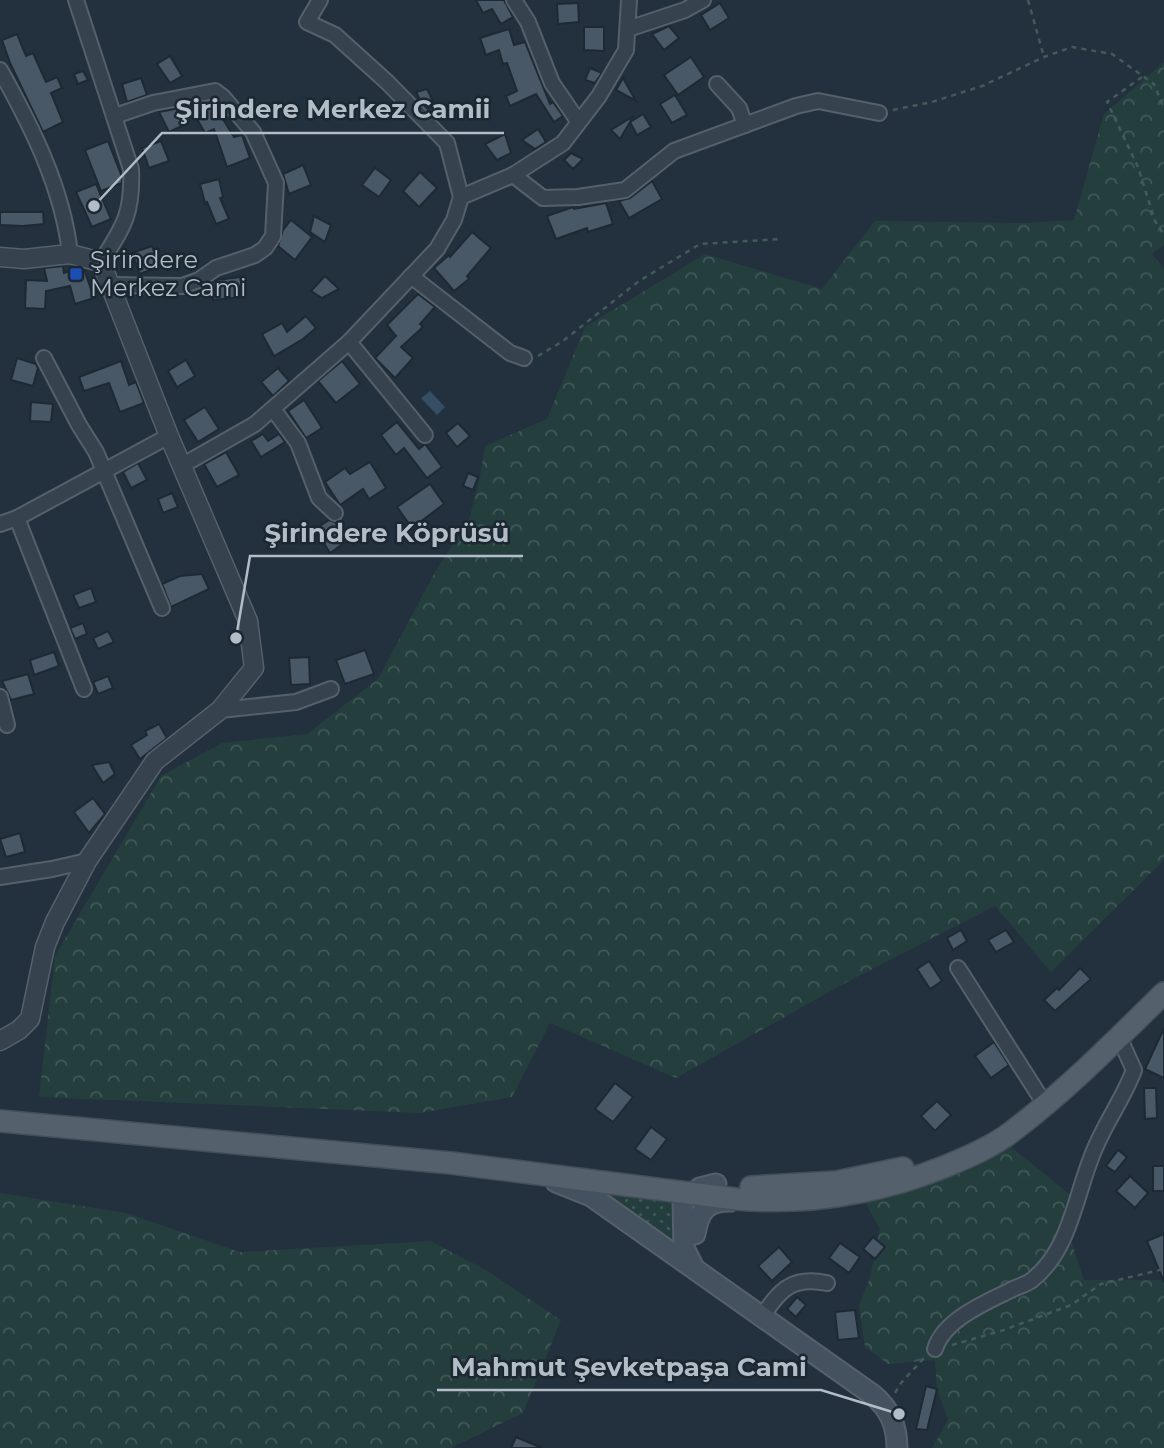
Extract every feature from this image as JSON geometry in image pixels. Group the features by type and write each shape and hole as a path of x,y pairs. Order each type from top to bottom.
{"main road":[{"path":"695,1234 702,1211 713,1203 810,1200 854,1195 924,1175 988,1147 1014,1130 1119,1037 1164,993"},
{"path":"4,1123 251,1144 685,1187 716,1184 756,1187 806,1185 889,1172 954,1150 1044,1103"},
{"path":"451,1163 578,1169 761,1201"},
{"path":"519,1172 581,1190 873,1395 887,1409 897,1434 897,1448"},
{"path":"685,1187 700,1265 711,1282"},
{"path":"685,1187 686,1197 682,1205 684,1248 690,1262 711,1282"}],"street":[{"path":"76,0 131,169 132,194 125,224 101,262"},
{"path":"183,466 255,424 349,342 437,249 454,220 461,197 447,143 387,82 335,35 307,22 320,0"},
{"path":"514,0 528,22 552,83 578,121"},
{"path":"461,197 513,174 563,144 599,96 626,50 629,0"},
{"path":"628,29 685,10 703,0"},
{"path":"0,70 19,103 53,182 67,229 71,254"},
{"path":"718,84 739,108 745,125"},
{"path":"110,285 182,286 199,280 216,268 255,255 265,248 273,236 277,199 276,183 253,132 215,91 153,103 115,116"},
{"path":"513,174 543,198 578,197 625,190 674,151 796,106 818,101 879,113"},
{"path":"0,257 24,259 71,254 101,262"},
{"path":"0,1041 19,1030 30,1019 45,947 55,922 88,860 155,761 220,710 254,668 248,621 169,436 101,262"},
{"path":"411,275 510,353 524,358"},
{"path":"349,342 425,435"},
{"path":"44,358 96,452 162,608"},
{"path":"273,409 298,443 318,498 335,513"},
{"path":"0,524 17,518 169,436"},
{"path":"17,518 84,689"},
{"path":"220,710 296,702 331,689"},
{"path":"0,696 7,724"},
{"path":"0,877 88,860"},
{"path":"958,968 1044,1103"},
{"path":"935,1349 938,1339 961,1317 1032,1280 1063,1241 1096,1145 1134,1070 1119,1037"},
{"path":"761,1318 779,1291 798,1282 813,1280 827,1283"}],"path":[{"path":"1028,0 1044,57"},
{"path":"879,113 932,102 982,86 1072,47 1112,54 1154,84 1164,108"},
{"path":"1143,76 1107,102 1138,167 1155,221 1164,235"},
{"path":"524,358 535,358 563,341 639,281 700,244 781,239"},
{"path":"887,1409 901,1383 935,1349 1004,1330 1070,1305 1101,1284 1164,1269"}],"green space":[{"path":"1164,62 1164,245 1152,254 1164,269 1164,860 1051,972 995,906 845,983 676,1078 550,1023 512,1097 420,1113 39,1097 55,956 161,776 222,743 307,734 378,679 435,572 469,520 485,446 547,419 585,327 705,254 822,289 875,221 1026,223 1074,220 1104,114"},
{"path":"1010,1146 1074,1198 1068,1231 1084,1280 1164,1280 1164,1448 932,1448 948,1420 937,1388 935,1360 888,1364 865,1347 859,1305 870,1278 880,1229 860,1193"},
{"path":"597,1191 675,1201 683,1258"},
{"path":"0,1193 126,1213 240,1252 430,1241 486,1270 561,1320 523,1413 451,1448 0,1448"}],"water":[{"path":"430,391 445,407 437,415 421,398"}],"building":[{"path":"476,0 504,0 513,17 501,24 492,9 483,13"},
{"path":"578,3 579,22 558,24 557,4"},
{"path":"720,3 729,18 710,30 701,15"},
{"path":"669,26 679,38 664,50 652,34"},
{"path":"584,27 604,27 604,51 584,50"},
{"path":"509,29 514,45 525,42 550,104 553,102 563,116 554,122 536,94 510,106 506,96 517,91 507,63 503,64 499,50 486,55 480,38"},
{"path":"17,34 26,56 33,53 46,82 57,77 62,88 51,93 63,122 43,132 2,40"},
{"path":"170,56 182,76 170,83 157,64"},
{"path":"691,57 704,77 678,95 664,75"},
{"path":"590,68 602,73 595,83 585,80"},
{"path":"83,71 88,80 78,84 74,74"},
{"path":"141,78 147,95 127,102 122,84"},
{"path":"623,78 636,101 616,90"},
{"path":"427,89 433,101 422,104 416,92"},
{"path":"675,95 687,115 672,123 660,104"},
{"path":"212,101 234,137 242,135 250,158 227,167 214,129 205,133 193,112"},
{"path":"180,108 188,123 169,132 159,112"},
{"path":"643,114 651,127 637,135 630,122"},
{"path":"632,117 620,139 611,130"},
{"path":"538,129 546,142 535,149 522,140"},
{"path":"505,134 511,153 497,160 485,144"},
{"path":"108,141 122,183 101,191 85,150"},
{"path":"161,141 169,161 149,168 142,148"},
{"path":"571,153 583,159 573,169 564,160"},
{"path":"303,165 311,185 289,194 283,174"},
{"path":"375,168 391,180 379,197 362,185"},
{"path":"420,172 437,188 419,207 403,191"},
{"path":"219,179 223,197 220,198 229,219 216,224 207,202 205,203 200,184"},
{"path":"652,181 662,199 629,218 619,201 630,198"},
{"path":"96,184 111,219 92,227 76,192"},
{"path":"606,203 613,224 588,232 587,228 556,239 547,216 573,207 574,209"},
{"path":"0,212 43,212 44,224 0,225"},
{"path":"314,216 331,225 325,242 310,232"},
{"path":"291,220 312,237 295,260 278,246 283,230"},
{"path":"472,232 491,248 467,276 469,279 454,291 434,268 449,255 450,257"},
{"path":"152,246 160,266 140,274 132,253"},
{"path":"63,266 64,273 84,269 94,298 75,304 70,286 46,291 45,309 25,308 26,280 47,281 44,268"},
{"path":"325,276 339,289 322,298 311,291"},
{"path":"241,277 242,297 213,300 212,283 216,280"},
{"path":"418,294 435,307 420,324 423,327 401,347 413,358 395,378 375,358 396,336 387,325"},
{"path":"306,316 316,328 274,356 262,334 282,323 287,332"},
{"path":"17,358 36,364 38,368 33,386 11,380"},
{"path":"186,360 195,376 177,387 168,371"},
{"path":"121,361 129,385 136,382 144,403 120,412 109,383 84,391 79,377"},
{"path":"342,361 360,384 336,403 318,381"},
{"path":"278,368 289,381 273,396 261,382"},
{"path":"304,400 322,428 306,438 288,411"},
{"path":"31,402 53,404 51,422 30,421"},
{"path":"205,407 219,429 198,442 184,420"},
{"path":"397,422 419,449 425,444 442,467 427,478 404,448 396,455 381,435"},
{"path":"458,423 470,436 457,447 446,433"},
{"path":"263,434 268,441 279,434 285,442 261,457 251,441"},
{"path":"226,452 239,475 217,487 204,464"},
{"path":"370,462 386,488 369,499 363,489 340,505 325,482 345,468 350,474"},
{"path":"138,463 147,480 131,488 123,472"},
{"path":"468,473 478,477 473,490 463,486"},
{"path":"430,484 444,504 412,528 397,507"},
{"path":"172,493 178,507 163,513 158,499"},
{"path":"329,520 335,522 347,541 330,553 315,529"},
{"path":"202,574 209,589 171,607 162,584 180,576"},
{"path":"91,588 96,602 79,608 73,595"},
{"path":"83,623 87,634 75,639 70,628"},
{"path":"108,631 114,642 98,649 93,638"},
{"path":"365,650 374,674 345,684 336,660"},
{"path":"54,652 59,666 34,675 30,660"},
{"path":"309,657 310,684 291,685 289,658"},
{"path":"28,674 34,694 11,700 2,681"},
{"path":"108,676 113,688 98,694 93,682"},
{"path":"159,724 167,738 140,759 131,745 147,735 145,731"},
{"path":"109,762 115,774 103,783 92,765"},
{"path":"93,798 105,814 89,833 74,812"},
{"path":"20,833 25,852 6,857 0,839"},
{"path":"961,930 967,941 953,950 947,938"},
{"path":"1006,930 1014,942 996,952 988,940"},
{"path":"929,961 942,981 930,989 917,969"},
{"path":"1080,968 1091,979 1055,1011 1044,1000 1057,988 1059,990"},
{"path":"1164,1028 1164,1078 1145,1069"},
{"path":"994,1042 1009,1065 991,1078 975,1056"},
{"path":"615,1083 633,1097 613,1122 595,1109"},
{"path":"1144,1088 1156,1088 1157,1118 1145,1119"},
{"path":"937,1101 951,1115 935,1131 921,1116"},
{"path":"651,1127 667,1139 651,1160 635,1149"},
{"path":"1118,1150 1127,1157 1115,1172 1106,1166"},
{"path":"1153,1166 1164,1166 1164,1191 1153,1191"},
{"path":"1130,1176 1148,1193 1135,1208 1116,1191"},
{"path":"1164,1234 1164,1282 1147,1241"},
{"path":"873,1237 885,1247 875,1259 863,1249"},
{"path":"840,1243 860,1257 849,1273 829,1258"},
{"path":"779,1247 792,1262 772,1281 758,1266"},
{"path":"797,1297 806,1305 796,1317 787,1309"},
{"path":"855,1310 859,1338 838,1340 835,1312"},
{"path":"926,1386 937,1389 927,1430 916,1429"},
{"path":"516,1437 542,1448 511,1448"}],"place":[{"name":"Şirindere Merkez Camii","path":"94,206"},
{"name":"Şirindere Merkez Cami","path":"76,274"},
{"name":"Şirindere Köprüsü","path":"236,638"},
{"name":"Mahmut Şevketpaşa Cami","path":"899,1414"}]}
